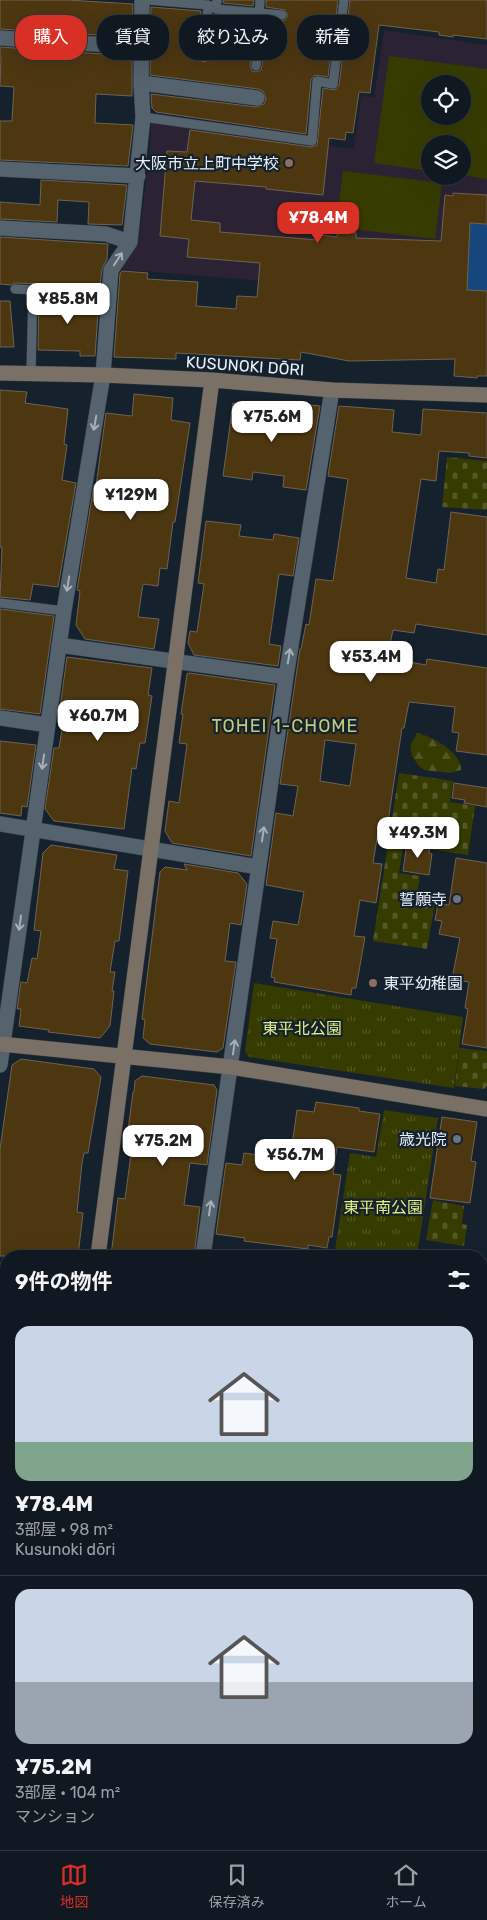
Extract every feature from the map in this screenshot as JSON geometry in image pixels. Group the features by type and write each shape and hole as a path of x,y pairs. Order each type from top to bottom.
{"street":[{"path":"142,0 142,15"},
{"path":"0,38 97,44"},
{"path":"0,1065 1,1044 64,611 103,375 111,270 130,242 143,117 141,60"},
{"path":"141,83 257,98"},
{"path":"0,169 138,176"},
{"path":"0,228 106,234 130,242"},
{"name":"KUSUNOKI DŌRI","path":"0,373 103,375 212,380 332,390 487,395"},
{"path":"99,1250 212,380"},
{"path":"204,1250 286,677 332,390"},
{"path":"59,645 286,677"},
{"path":"0,718 48,725"},
{"path":"0,824 258,867"},
{"path":"1,1044 123,1058 231,1067 487,1109"}],"lane":[{"path":"148,0 214,5 282,15"},
{"path":"256,66 260,0"},
{"path":"143,117 312,141 317,81 333,84 344,0"},
{"path":"15,289 108,293"},
{"path":"31,373 34,290"},
{"path":"0,603 64,611"}],"shaded area":[{"name":"大阪市立上町中学校","path":"384,30 487,45 487,310 346,288 119,269 138,243 150,151 151,123 354,149 361,96 374,97"}],"green space":[{"path":"389,56 487,69 487,179 471,176 471,135 421,135 421,170 374,163"},
{"path":"343,171 421,180 421,185 442,185 435,239 336,227"},
{"path":"447,457 487,461 487,510 442,507"},
{"path":"417,733 445,746 457,757 461,770 450,773 424,770 419,766 412,756 410,746"},
{"path":"399,773 453,781 450,802 475,806 468,855 434,850 435,845 404,840 399,873 420,876 417,894 425,895 424,900 435,902 427,949 373,941"},
{"name":"東平北公園","path":"254,983 463,1017 454,1088 249,1057 245,1051"},
{"path":"459,1048 487,1051 487,1086 484,1089 455,1086"},
{"name":"東平南公園","path":"384,1110 438,1118 418,1250 335,1250 350,1153 376,1157"},
{"path":"433,1200 464,1206 462,1224 467,1225 464,1246 426,1240"}],"water":[{"path":"470,223 487,224 487,291 467,290"}],"building":[{"path":"0,0 68,0 133,4 133,15 97,15 97,35 87,34 87,15 15,15 15,30 0,29"},
{"path":"223,0 254,0 253,6 223,3"},
{"path":"266,0 338,0 336,15 297,15 297,60 330,60 328,77 315,75 311,80 306,134 156,112 152,108 151,94 256,107 264,104 266,99 263,91 258,89 150,75 150,60 169,60 169,15 151,15 151,7 201,11 201,15 179,15 179,60 200,60 203,62 208,60 250,60 252,71 256,72 261,70 262,60 287,60 288,16 285,10 266,7"},
{"path":"350,0 487,0 487,39 453,35 453,37 439,35 439,32 379,25 370,93 359,92 353,133 346,132 345,140 329,138 323,195 266,189 266,187 195,181 191,220 220,223 220,232 318,240 320,235 337,237 338,232 356,233 356,238 441,241 445,195 453,196 453,193 487,195 487,224 470,223 467,290 487,291 487,376 477,376 477,378 454,376 455,359 349,361 301,352 300,360 176,353 176,359 114,357 120,273 122,271 148,273 147,279 198,282 196,306 236,309 237,296 257,297 260,263 187,257 189,239 160,236 167,151 187,152 190,130 311,147 317,145 323,88 335,90 339,85 342,60 369,60 369,15 348,15"},
{"path":"0,47 15,48 15,60 87,60 87,53 97,54 97,60 132,60 132,96 96,94 95,123 133,125 128,166 0,160 0,121 12,121 14,87 0,86"},
{"path":"41,180 127,185 122,225 88,224 89,202 58,200 57,222 0,219 0,202 40,205"},
{"path":"0,237 108,244 107,259 102,269 100,286 0,284"},
{"path":"39,296 99,299 95,356 80,356 80,351 38,350"},
{"path":"0,301 10,301 14,347 0,347"},
{"path":"0,390 27,392 25,403 68,409 64,444 67,445 62,480 76,483 58,587 33,584 30,600 0,597 2,547 0,547"},
{"path":"134,394 173,398 171,420 190,423 167,569 160,568 158,586 143,584 138,617 159,619 154,649 85,639 76,625 80,591 77,590 94,485 96,486 106,413 132,416"},
{"path":"233,403 292,410 293,403 320,406 306,490 283,487 284,476 253,472 252,480 223,476"},
{"path":"339,406 394,410 392,432 421,435 423,409 487,413 487,458 469,456 469,453 439,451 436,481 421,479 406,578 436,583 438,569 444,570 451,512 487,517 487,635 416,624 414,633 393,630 387,658 426,665 427,659 487,668 487,755 456,751 459,733 452,732 455,707 409,702 404,728 402,728 388,822 380,820 373,863 382,864 376,903 360,900 354,936 365,937 356,988 352,988 351,995 274,982 275,978 271,977 277,939 270,938 273,921 298,925 304,892 266,885 276,813 293,816 298,786 280,784 300,649 306,624 309,625 316,579 333,581 348,479 328,476","holes":["325,740 356,744 350,786 320,781"]},
{"path":"206,521 241,525 239,536 273,540 274,534 299,538 293,576 279,574 269,644 281,646 278,666 194,655 188,643 190,631 197,632 204,584 198,583"},
{"path":"0,609 54,616 40,714 0,709"},
{"path":"67,657 152,668 148,695 152,696 145,743 140,743 136,769 132,768 124,829 54,821 45,809 54,748 59,748 64,717 65,705 60,708"},
{"path":"187,674 275,685 251,856 172,843 165,831 169,801 179,803 187,744 179,743 183,714 181,714"},
{"path":"0,741 36,745 27,807 22,806 21,816 0,813"},
{"path":"454,783 487,788 487,807 464,803 465,800 452,798"},
{"path":"407,843 430,846 429,853 432,854 429,875 403,871"},
{"path":"51,845 117,855 114,869 128,871 119,941 115,941 110,972 115,972 110,1026 100,1038 48,1032 49,1030 19,1026 21,1009 17,1009 21,982 27,983 32,958 37,959 41,931 34,930 43,853"},
{"path":"456,858 487,863 487,1048 462,1044 468,1009 465,1008 469,982 452,979 460,938 439,934 442,921 435,920 438,904 449,905"},
{"path":"184,864 238,873 247,884 241,925 230,923 225,961 236,962 223,1048 217,1052 150,1044 143,1038 145,1020 142,1019 160,872 165,867 187,870"},
{"path":"21,1059 94,1069 101,1077 88,1153 84,1153 82,1163 77,1212 83,1213 79,1250 0,1250 0,1149 12,1065"},
{"path":"142,1076 214,1085 217,1090 207,1165 190,1163 184,1205 200,1207 195,1250 112,1250 118,1198 125,1199 131,1154 125,1153 135,1081"},
{"path":"316,1102 359,1108 359,1111 380,1114 374,1152 337,1147 333,1174 341,1175 332,1237 329,1237 327,1248 308,1245 308,1249 244,1241 245,1238 216,1234 226,1163 242,1165 244,1153 290,1159 297,1110 314,1112"},
{"path":"442,1117 477,1122 471,1161 476,1162 470,1203 430,1198"}],"place":[{"name":"大阪市立上町中学校","path":"289,163"},
{"name":"誓願寺","path":"457,899"},
{"name":"東平幼稚園","path":"373,983"},
{"name":"歳光院","path":"457,1139"}],"district":[{"name":"TOHEI 1-CHOME","path":"285,726"}]}
